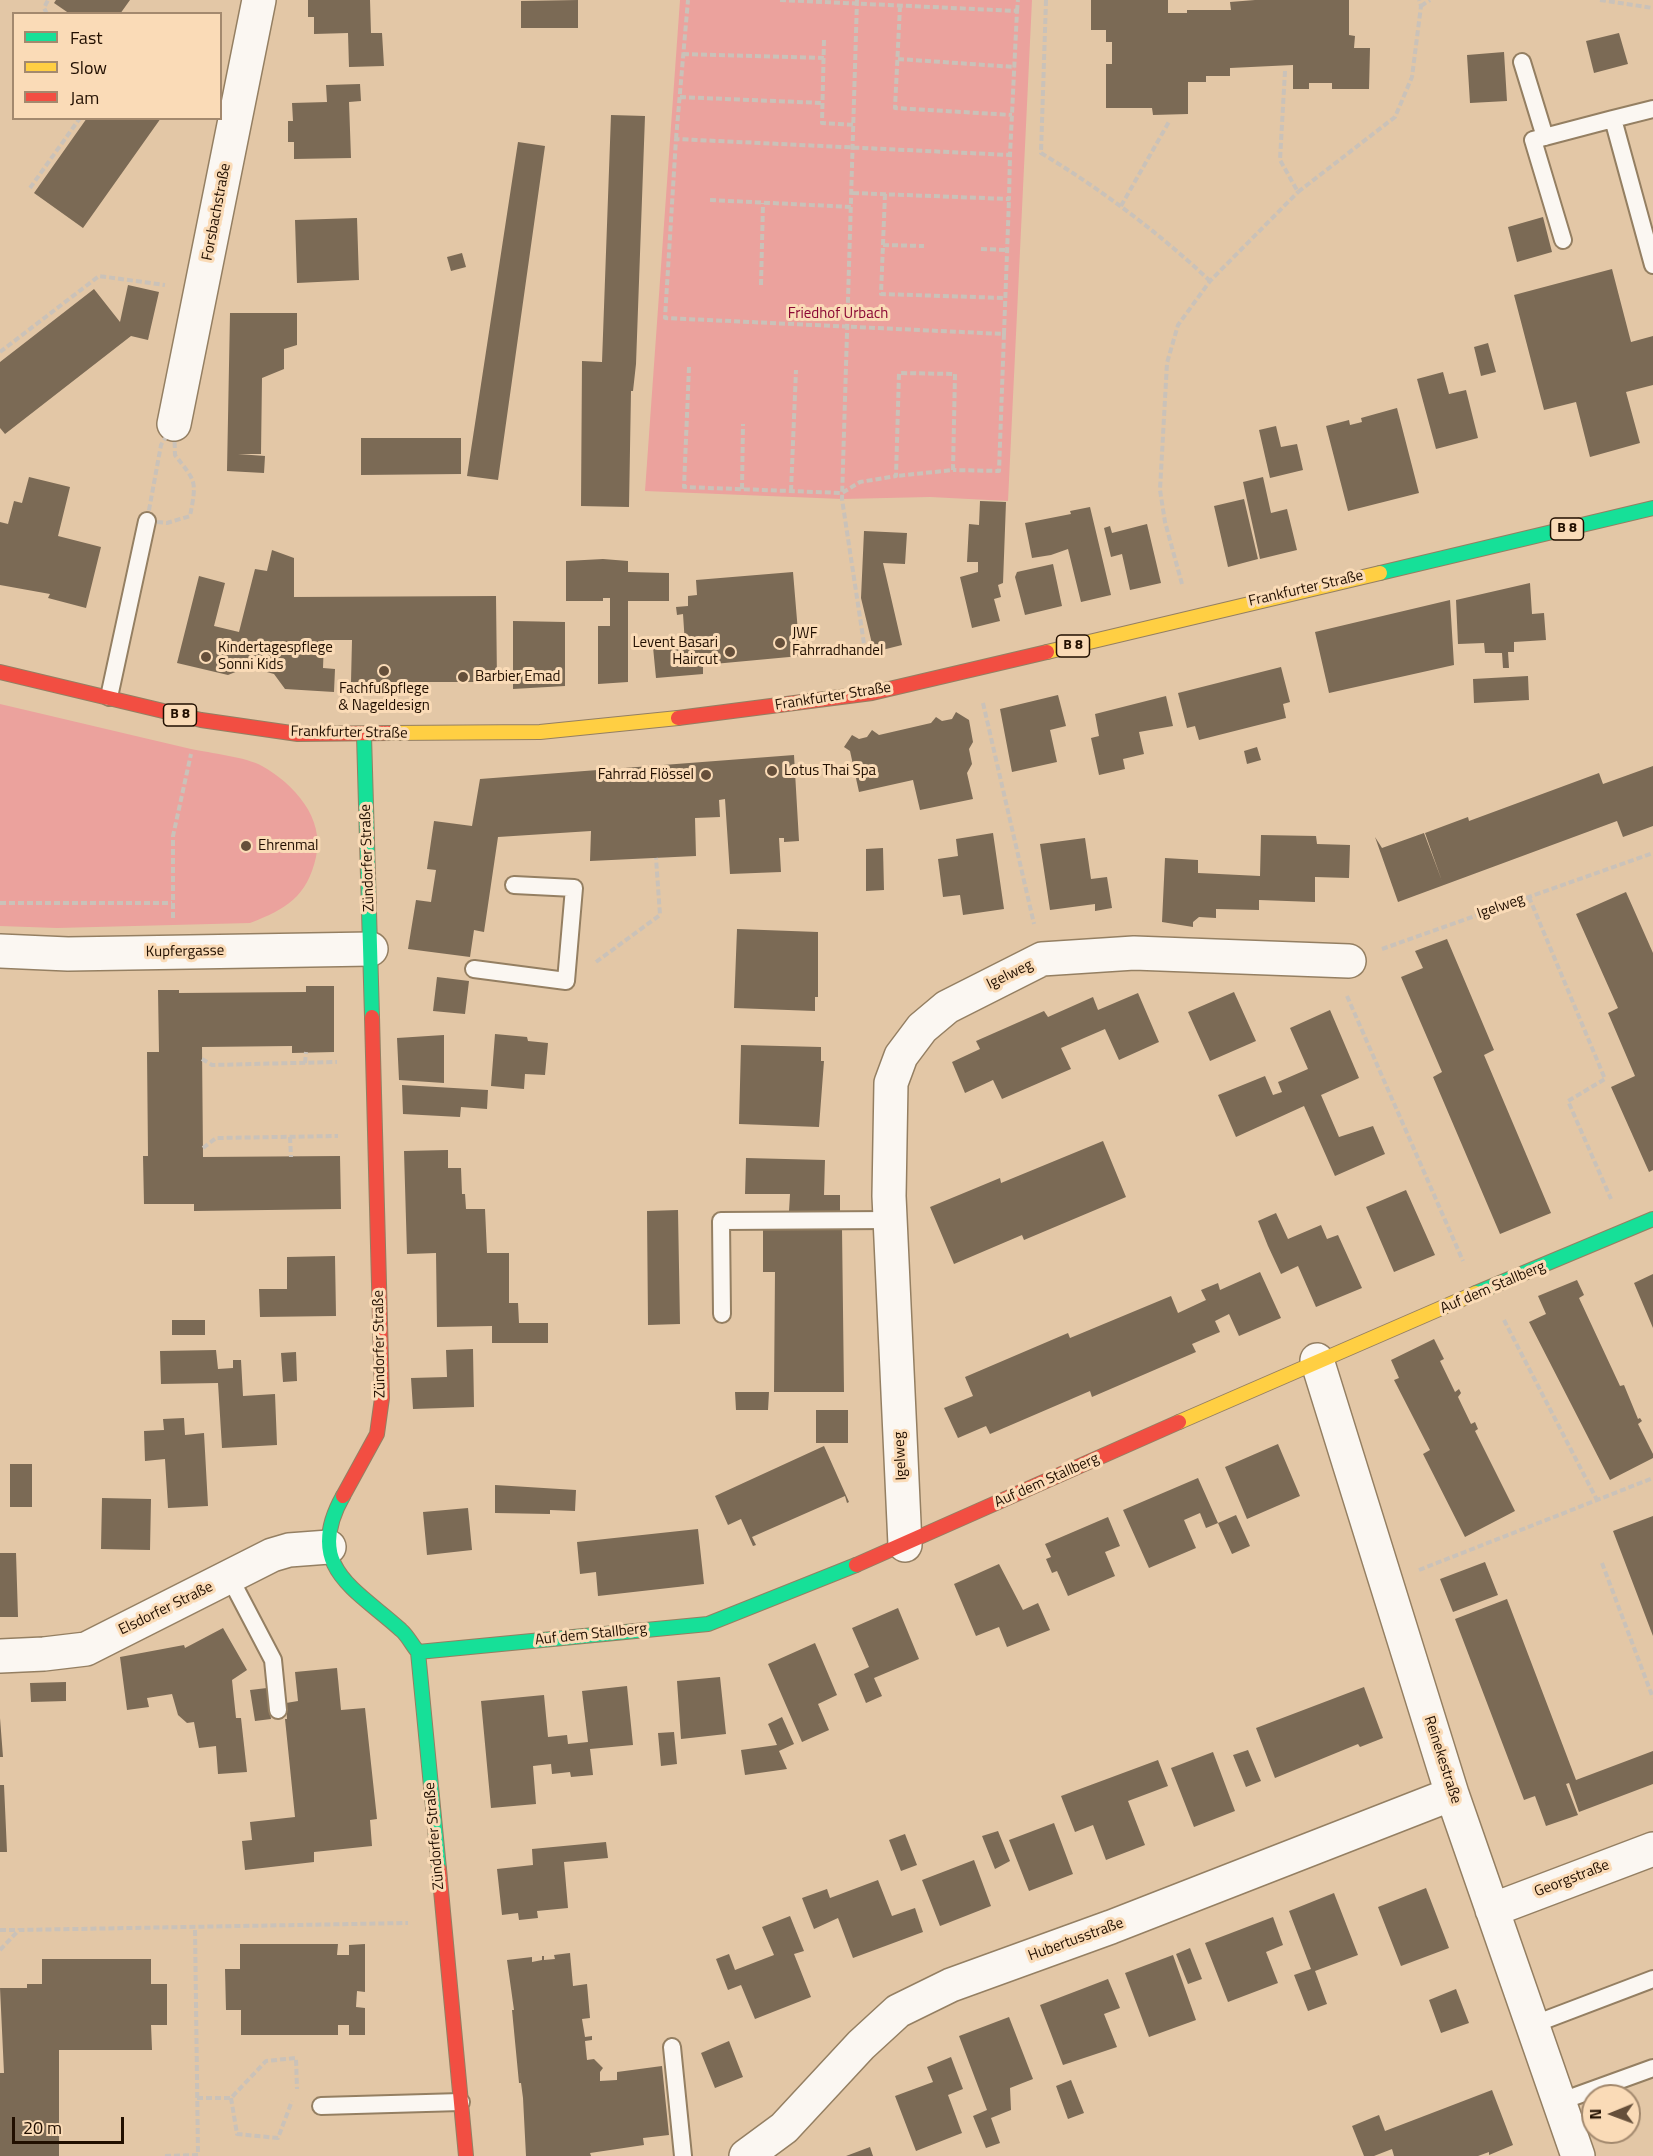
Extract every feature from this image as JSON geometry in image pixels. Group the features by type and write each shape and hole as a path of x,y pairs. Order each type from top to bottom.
{"street":[{"name":"Forsbachstraße","path":"168,434 201,291 259,0"},
{"name":"Frankfurter Straße","path":"0,672 222,723 298,734 540,732 699,716 872,693 1653,508"},
{"name":"Zündorfer Straße","path":"364,735 382,1398 377,1434 342,1494 332,1520 329,1547 339,1575 357,1596 403,1632 417,1652 466,2156"},
{"name":"Kupfergasse","path":"0,951 68,954 371,949"},
{"name":"Igelweg","path":"905,1545 890,1220 891,1083 901,1056 922,1028 948,1007 1042,959 1134,953 1349,961"},
{"name":"Auf dem Stallberg","path":"417,1652 708,1624 905,1545 1317,1360 1653,1219"},
{"name":"Reinekestraße","path":"1317,1360 1452,1794 1578,2156"},
{"name":"Elsdorfer Straße","path":"0,1656 86,1649 272,1555 289,1550 329,1547"},
{"name":"Hubertusstraße","path":"746,2156 783,2128 861,2045 898,2011 951,1984 1111,1927 1452,1794"},
{"name":"Georgstraße","path":"1492,1910 1653,1849"}],"lane":[{"path":"1522,62 1545,137"},
{"path":"1563,240 1533,140 1653,109"},
{"path":"1613,119 1653,265"},
{"path":"109,697 147,521"},
{"path":"474,969 566,981 574,888 513,885"},
{"path":"722,1314 721,1221 890,1220"},
{"path":"230,1578 273,1660 278,1710"},
{"path":"1532,2025 1653,1979"},
{"path":"672,2047 683,2156"},
{"path":"1559,2102 1653,2068"},
{"path":"321,2106 461,2103"}],"path":[{"path":"688,0 664,318 1004,334"},
{"path":"780,0 1017,11"},
{"path":"689,367 684,487 842,493 860,482 896,476 953,470 999,471 1006,250 1018,0"},
{"path":"1047,0 1041,153 1121,206 1179,252 1209,282"},
{"path":"1191,616 1165,522 1160,490 1167,363 1178,325 1209,282 1299,192 1395,117 1412,77 1421,6 1419,0"},
{"path":"1421,6 1430,0"},
{"path":"1600,0 1653,8"},
{"path":"857,2 855,149 842,493 872,693"},
{"path":"900,6 895,108 1012,115"},
{"path":"824,40 822,123 855,125"},
{"path":"683,54 824,58"},
{"path":"898,59 1015,67"},
{"path":"1285,71 1280,160 1299,192"},
{"path":"680,97 822,103"},
{"path":"30,188 79,120"},
{"path":"1121,206 1170,120"},
{"path":"676,139 1010,155"},
{"path":"55,153 60,157"},
{"path":"853,193 1009,199"},
{"path":"885,194 881,294 1005,298"},
{"path":"710,200 852,207"},
{"path":"761,285 763,203"},
{"path":"883,245 924,246"},
{"path":"981,249 1006,250"},
{"path":"0,352 99,276 201,291"},
{"path":"48,316 52,322"},
{"path":"791,491 796,370"},
{"path":"896,476 899,373 955,374 953,470"},
{"path":"742,489 743,424"},
{"path":"150,503 168,434"},
{"path":"147,521 167,523 190,516 195,491 193,479 190,471 175,455 168,434"},
{"path":"976,670 1042,959"},
{"path":"176,952 172,903 172,836 191,754"},
{"name":"Igelweg","path":"1349,961 1653,853"},
{"path":"566,981 584,972 660,915 656,858"},
{"path":"1529,897 1605,1079 1568,1101 1625,1231"},
{"path":"0,903 172,903"},
{"path":"1349,961 1347,996 1483,1292 1597,1500"},
{"path":"305,1063 306,1053"},
{"path":"202,1059 212,1065 373,1061"},
{"path":"203,1148 216,1138 375,1135"},
{"path":"290,1137 291,1156"},
{"path":"1385,1584 1653,1478"},
{"path":"1602,1563 1653,1698"},
{"path":"0,1930 443,1922"},
{"path":"165,2156 198,2155 195,1928"},
{"path":"0,1950 19,1930"},
{"path":"197,2098 231,2098 266,2061 296,2058 298,2091 284,2116 278,2138 237,2134 231,2098"}],"green space":[{"name":"Friedhof Urbach","path":"680,0 1032,0 1008,501 930,497 842,499 645,491"},
{"path":"0,704 238,758 255,763 274,773 296,792 316,829 318,843 316,857 312,871 301,892 284,907 250,923 57,928 0,926"}],"building":[{"path":"56,0 130,0 121,12 67,12 54,3"},
{"path":"308,0 370,0 371,33 382,33 384,66 349,67 348,33 314,34 314,17 308,17"},
{"path":"578,0 578,28 521,28 521,1"},
{"path":"1091,0 1168,0 1168,13 1187,13 1187,10 1231,10 1230,2 1349,0 1349,35 1355,36 1354,48 1370,48 1369,89 1332,89 1332,83 1309,83 1309,89 1293,89 1293,65 1230,68 1230,76 1206,76 1206,82 1188,82 1188,114 1153,115 1152,108 1106,108 1106,64 1112,64 1112,42 1106,42 1106,30 1091,30"},
{"path":"1619,33 1628,64 1594,73 1586,41"},
{"path":"1504,52 1507,101 1470,103 1467,55"},
{"path":"360,84 361,101 349,102 351,158 294,159 294,142 288,142 288,121 293,121 292,103 327,102 326,85"},
{"path":"611,115 645,116 636,364 633,391 631,391 629,507 581,506 582,361 602,362"},
{"path":"86,120 160,120 83,228 34,193"},
{"path":"518,142 545,146 498,480 467,476"},
{"path":"1543,217 1552,252 1517,262 1508,227"},
{"path":"357,218 359,280 297,283 295,220"},
{"path":"462,253 466,267 451,271 447,257"},
{"path":"1612,269 1631,342 1653,336 1653,385 1626,392 1640,443 1590,457 1576,402 1544,410 1514,295"},
{"path":"128,285 159,292 148,340 131,336 5,434 0,428 0,362 94,289 120,322"},
{"path":"230,313 297,313 297,345 284,349 284,369 262,378 261,454 238,454 265,456 264,473 227,471"},
{"path":"1488,343 1496,372 1481,376 1474,347"},
{"path":"1443,372 1449,394 1466,390 1478,438 1436,449 1417,379"},
{"path":"1397,408 1419,493 1348,511 1326,426 1349,420 1350,425 1362,422 1361,418"},
{"path":"1276,426 1281,447 1297,444 1303,470 1270,478 1259,430"},
{"path":"361,438 461,438 461,474 361,475"},
{"path":"29,477 70,487 58,536 101,547 86,608 48,598 50,594 0,585 0,522 8,524 14,501 22,503"},
{"path":"1263,477 1271,513 1287,509 1297,550 1260,559 1243,482"},
{"path":"1244,499 1258,559 1228,567 1214,506"},
{"path":"980,501 1006,502 1003,583 998,585 1001,597 994,599 1000,621 972,628 960,577 978,572 978,562 967,562 969,524 979,525"},
{"path":"1090,507 1111,595 1081,602 1068,549 1032,558 1025,523 1071,514 1070,511"},
{"path":"1147,524 1161,583 1130,590 1122,554 1111,557 1104,528 1110,526 1112,533"},
{"path":"864,531 907,533 905,564 883,563 902,645 874,652 861,598"},
{"path":"272,550 294,558 294,597 496,596 497,682 351,682 352,640 324,640 323,668 335,669 334,692 285,689 274,674 248,667 228,675 177,663 199,576 225,583 214,626 239,632 255,569 267,571"},
{"path":"603,559 628,561 628,572 669,573 669,601 628,601 628,682 598,684 598,626 610,626 610,598 603,598 603,601 566,601 566,561"},
{"path":"1053,564 1062,606 1025,615 1015,577 1017,572"},
{"path":"793,572 800,656 703,665 703,674 656,678 653,647 685,644 683,614 677,615 676,607 688,606 688,596 697,595 696,580"},
{"path":"1530,583 1532,614 1544,613 1546,640 1514,642 1514,652 1508,652 1509,668 1503,668 1502,653 1485,653 1484,643 1458,644 1456,600"},
{"path":"1450,600 1454,665 1329,693 1315,632"},
{"path":"513,621 565,622 565,686 513,689"},
{"path":"1281,667 1290,702 1283,704 1286,718 1199,740 1195,726 1187,728 1178,693"},
{"path":"1528,676 1529,700 1474,703 1473,679"},
{"path":"1058,695 1066,726 1050,730 1057,762 1012,772 1000,709"},
{"path":"1166,696 1173,726 1139,732 1144,754 1123,759 1125,769 1099,775 1091,738 1099,736 1095,714"},
{"path":"956,712 969,720 973,742 969,749 972,764 967,773 973,799 920,810 913,780 859,792 850,751 844,747 852,735 859,739 867,737 872,730 879,735 931,723 936,717 942,721 952,719"},
{"path":"1257,747 1261,760 1247,764 1244,751"},
{"path":"794,755 799,841 784,842 784,838 779,838 781,872 730,874 725,799 719,800 720,817 695,818 696,856 590,861 591,831 498,837 484,932 474,930 470,957 408,949 416,900 431,902 436,870 427,869 434,821 472,826 480,779"},
{"path":"1653,766 1653,826 1623,837 1617,821 1398,902 1375,837 1382,848 1424,833 1442,881 1425,833 1468,817 1469,821 1599,773 1603,784"},
{"path":"993,833 1004,909 963,915 960,895 943,897 938,859 958,856 956,839"},
{"path":"1261,835 1316,836 1317,844 1350,845 1349,878 1315,877 1315,902 1259,900 1259,910 1216,909 1216,918 1199,917 1193,922 1193,927 1162,922 1165,858 1198,860 1198,873 1260,876"},
{"path":"1085,838 1091,879 1107,877 1112,908 1095,911 1095,904 1050,910 1040,844"},
{"path":"883,848 884,890 866,891 866,849"},
{"path":"1626,892 1653,953 1653,1170 1649,1172 1611,1087 1635,1076 1608,1013 1618,1008 1576,914"},
{"path":"737,929 818,932 818,997 815,997 815,1011 734,1008"},
{"path":"1447,939 1494,1050 1484,1055 1551,1213 1500,1234 1433,1077 1442,1072 1401,977 1423,968 1415,951"},
{"path":"437,977 469,981 465,1014 433,1011"},
{"path":"306,986 334,986 334,1052 292,1053 292,1046 202,1047 203,1157 340,1156 341,1209 194,1211 194,1204 144,1204 143,1156 148,1156 147,1052 159,1052 158,990 179,990 179,993 306,992"},
{"path":"1234,992 1256,1041 1210,1061 1188,1012"},
{"path":"1138,993 1159,1042 1119,1060 1105,1029 1061,1048 1071,1069 1002,1099 993,1080 965,1093 952,1062 980,1049 976,1041 1044,1011 1048,1017 1093,997 1098,1010"},
{"path":"1330,1010 1359,1078 1321,1095 1339,1137 1373,1126 1385,1154 1335,1176 1304,1106 1236,1137 1218,1095 1265,1076 1273,1095 1282,1092 1278,1082 1308,1069 1290,1028"},
{"path":"495,1034 527,1037 528,1041 548,1043 545,1075 525,1074 524,1089 491,1086"},
{"path":"444,1035 444,1083 399,1080 397,1038"},
{"path":"741,1045 821,1047 821,1061 824,1061 819,1127 739,1124"},
{"path":"402,1085 488,1090 487,1109 461,1107 460,1117 403,1114"},
{"path":"1103,1141 1126,1197 1024,1240 1022,1235 954,1264 930,1207 1000,1178 1001,1183"},
{"path":"448,1150 448,1168 461,1168 462,1194 465,1194 466,1209 485,1209 487,1253 509,1253 509,1303 518,1303 519,1323 548,1323 548,1343 492,1343 492,1326 437,1327 436,1253 407,1254 404,1151"},
{"path":"746,1158 825,1160 824,1195 840,1195 840,1211 789,1211 790,1194 745,1194"},
{"path":"1406,1190 1435,1255 1394,1272 1366,1207"},
{"path":"678,1210 680,1324 648,1325 647,1211"},
{"path":"1276,1213 1288,1239 1321,1225 1327,1239 1338,1235 1362,1288 1316,1307 1298,1266 1281,1274 1268,1246 1258,1221"},
{"path":"763,1229 842,1229 844,1392 774,1392 775,1272 763,1272"},
{"path":"335,1256 336,1316 260,1317 259,1289 287,1289 287,1257"},
{"path":"1260,1272 1281,1318 1239,1336 1229,1314 1215,1321 1220,1332 1192,1344 1196,1352 1092,1397 1090,1391 990,1434 986,1426 958,1438 944,1408 973,1396 965,1377 1068,1333 1070,1338 1171,1296 1178,1313 1206,1300 1201,1290 1218,1283 1220,1290"},
{"path":"1653,1274 1653,1328 1634,1283"},
{"path":"1577,1280 1584,1295 1579,1298 1620,1386 1624,1385 1638,1419 1642,1421 1638,1424 1653,1454 1653,1458 1610,1480 1529,1322 1546,1314 1538,1296"},
{"path":"172,1320 205,1320 205,1335 172,1335"},
{"path":"1434,1339 1444,1359 1440,1361 1455,1392 1459,1389 1461,1393 1458,1397 1471,1424 1475,1422 1478,1429 1475,1431 1515,1511 1465,1537 1423,1454 1430,1450 1394,1380 1399,1378 1391,1360"},
{"path":"473,1349 474,1407 413,1409 411,1378 447,1377 446,1350"},
{"path":"216,1350 218,1369 233,1368 233,1360 241,1360 243,1396 275,1394 277,1445 222,1448 218,1383 161,1384 160,1351"},
{"path":"296,1352 297,1381 283,1382 281,1353"},
{"path":"735,1392 769,1392 768,1410 736,1410"},
{"path":"816,1410 848,1410 848,1443 816,1443"},
{"path":"184,1418 185,1435 204,1433 208,1506 168,1508 165,1459 145,1461 144,1431 164,1430 163,1419"},
{"path":"1278,1444 1300,1496 1247,1519 1225,1467"},
{"path":"824,1446 849,1502 847,1503 845,1496 752,1537 756,1545 753,1546 741,1519 728,1525 715,1496"},
{"path":"10,1464 32,1464 32,1507 10,1507"},
{"path":"1198,1478 1218,1523 1206,1528 1200,1513 1184,1520 1196,1548 1149,1568 1123,1510"},
{"path":"495,1485 576,1490 575,1511 550,1510 550,1514 495,1513"},
{"path":"102,1498 151,1499 150,1550 101,1549"},
{"path":"468,1508 472,1550 427,1555 423,1512"},
{"path":"1236,1515 1250,1546 1232,1554 1218,1523"},
{"path":"1653,1516 1653,1636 1613,1531"},
{"path":"1108,1517 1120,1546 1105,1552 1115,1576 1068,1596 1057,1571 1052,1573 1046,1559 1051,1557 1045,1544"},
{"path":"698,1529 704,1584 598,1596 596,1572 580,1574 577,1542"},
{"path":"0,1553 16,1553 18,1617 0,1617"},
{"path":"1485,1562 1498,1595 1453,1612 1440,1579"},
{"path":"999,1564 1023,1610 1038,1603 1050,1630 1007,1647 999,1627 976,1636 954,1584"},
{"path":"1507,1599 1576,1780 1653,1751 1653,1784 1579,1812 1569,1783 1566,1784 1578,1815 1546,1826 1535,1796 1524,1800 1455,1619"},
{"path":"898,1608 919,1659 874,1678 882,1696 866,1703 854,1674 869,1667 852,1628"},
{"path":"223,1628 247,1670 232,1680 236,1718 241,1718 247,1772 218,1774 216,1746 199,1748 194,1722 187,1723 178,1715 172,1694 147,1698 149,1707 127,1710 120,1657 184,1645 185,1648"},
{"path":"815,1643 837,1695 818,1704 829,1730 802,1742 768,1664"},
{"path":"337,1668 341,1710 365,1708 377,1819 370,1820 372,1846 314,1852 314,1862 245,1870 242,1841 252,1840 250,1822 295,1817 285,1719 287,1719 286,1703 298,1701 295,1672"},
{"path":"720,1677 726,1734 681,1739 677,1681"},
{"path":"66,1682 66,1701 31,1702 30,1683"},
{"path":"627,1686 633,1745 590,1749 593,1775 571,1777 570,1772 552,1774 551,1764 533,1766 536,1804 491,1808 481,1701 544,1695 548,1737 567,1735 568,1744 588,1742 582,1691"},
{"path":"1364,1687 1383,1738 1360,1747 1358,1744 1275,1778 1256,1728"},
{"path":"267,1688 271,1719 255,1721 250,1690"},
{"path":"782,1717 794,1744 779,1751 787,1769 745,1775 741,1750 777,1745 768,1724"},
{"path":"0,1718 3,1757 0,1757"},
{"path":"674,1732 677,1764 661,1766 658,1733"},
{"path":"1248,1750 1261,1781 1246,1787 1233,1755"},
{"path":"1213,1752 1235,1811 1194,1827 1171,1768"},
{"path":"1158,1760 1168,1786 1128,1801 1145,1845 1106,1860 1093,1825 1075,1832 1061,1796"},
{"path":"0,1785 4,1785 7,1852 0,1852"},
{"path":"1054,1823 1073,1874 1029,1891 1009,1840"},
{"path":"998,1831 1010,1861 995,1869 982,1836"},
{"path":"905,1834 917,1865 901,1871 889,1840"},
{"path":"606,1842 608,1858 564,1862 568,1908 537,1911 538,1918 519,1920 518,1913 502,1915 497,1869 533,1865 532,1849"},
{"path":"974,1860 991,1906 940,1926 922,1880"},
{"path":"878,1880 892,1916 915,1908 923,1932 853,1958 838,1918 814,1929 802,1898 827,1889 830,1898"},
{"path":"1426,1888 1449,1948 1401,1966 1378,1907"},
{"path":"1334,1893 1358,1955 1315,1971 1327,2004 1308,2011 1294,1975 1311,1969 1289,1911"},
{"path":"790,1916 804,1951 794,1954 811,1997 755,2019 741,1985 728,1990 716,1959 729,1954 735,1970 774,1955 762,1927"},
{"path":"1273,1917 1283,1945 1266,1952 1278,1983 1228,2002 1205,1943"},
{"path":"240,1944 338,1944 337,1955 349,1955 349,1945 365,1944 365,1992 357,1991 356,2007 365,2008 365,2035 349,2035 349,2025 338,2025 338,2035 241,2035 241,2010 226,2010 225,1969 240,1969"},
{"path":"1190,1948 1202,1979 1188,1984 1176,1954"},
{"path":"570,1953 573,1986 587,1984 590,2018 582,2019 585,2037 592,2036 592,2040 585,2041 587,2060 594,2059 603,2068 600,2072 600,2081 617,2080 617,2072 662,2066 669,2135 643,2138 644,2145 590,2153 591,2156 526,2156 523,2098 521,2083 519,2083 512,2010 514,2010 507,1960 532,1957 532,1962 542,1960 542,1956 544,1960 555,1959 554,1955"},
{"path":"1173,1955 1196,2020 1149,2037 1125,1973"},
{"path":"42,1959 151,1959 151,1984 167,1984 167,2025 151,2025 152,2050 59,2050 59,2156 0,2156 0,2073 4,2073 0,1988 27,1988 27,1984 42,1984"},
{"path":"1108,1979 1120,2008 1104,2014 1117,2047 1063,2065 1040,2005"},
{"path":"1456,1989 1469,2023 1441,2033 1429,2000"},
{"path":"1009,2017 1033,2079 1010,2088 1011,2110 991,2118 1000,2143 986,2148 973,2116 987,2110 959,2036"},
{"path":"729,2041 743,2077 715,2088 701,2053"},
{"path":"951,2057 963,2089 948,2095 962,2133 916,2151 895,2096 933,2082 927,2067"},
{"path":"1071,2080 1084,2113 1068,2119 1056,2086"},
{"path":"1492,2090 1513,2145 1489,2155 1489,2152 1478,2156 1394,2156 1392,2149 1374,2156 1364,2156 1352,2126 1379,2115 1385,2131"},
{"path":"870,2147 873,2156 846,2156"}],"traffic: fast":[{"path":"1380,573 1653,508"},
{"path":"364,735 372,1017"},
{"path":"1476,1293 1653,1219"},
{"path":"343,1496 332,1520 329,1541 332,1559 340,1574 352,1588 403,1632 418,1652 439,1869"},
{"path":"418,1652 708,1624 856,1565"}],"traffic: slow":[{"path":"1047,652 1380,573"},
{"path":"390,733 540,732 678,718"},
{"path":"1179,1422 1476,1293"}],"traffic: jam":[{"path":"678,718 872,693 1047,652"},
{"path":"0,672 201,720 298,734 390,733"},
{"path":"343,1496 377,1434 382,1398 372,1017"},
{"path":"856,1565 1179,1422"},
{"path":"439,1869 466,2156"}],"place":[{"name":"JWF Fahrradhandel","path":"780,643"},
{"name":"Levent Basari Haircut","path":"730,652"},
{"name":"Kindertagespflege Sonni Kids","path":"206,657"},
{"name":"Fachfußpflege & Nageldesign","path":"384,671"},
{"name":"Barbier Emad","path":"463,677"},
{"name":"Lotus Thai Spa","path":"772,771"},
{"name":"Fahrrad Flössel","path":"706,775"},
{"name":"Ehrenmal","path":"246,846"}]}
